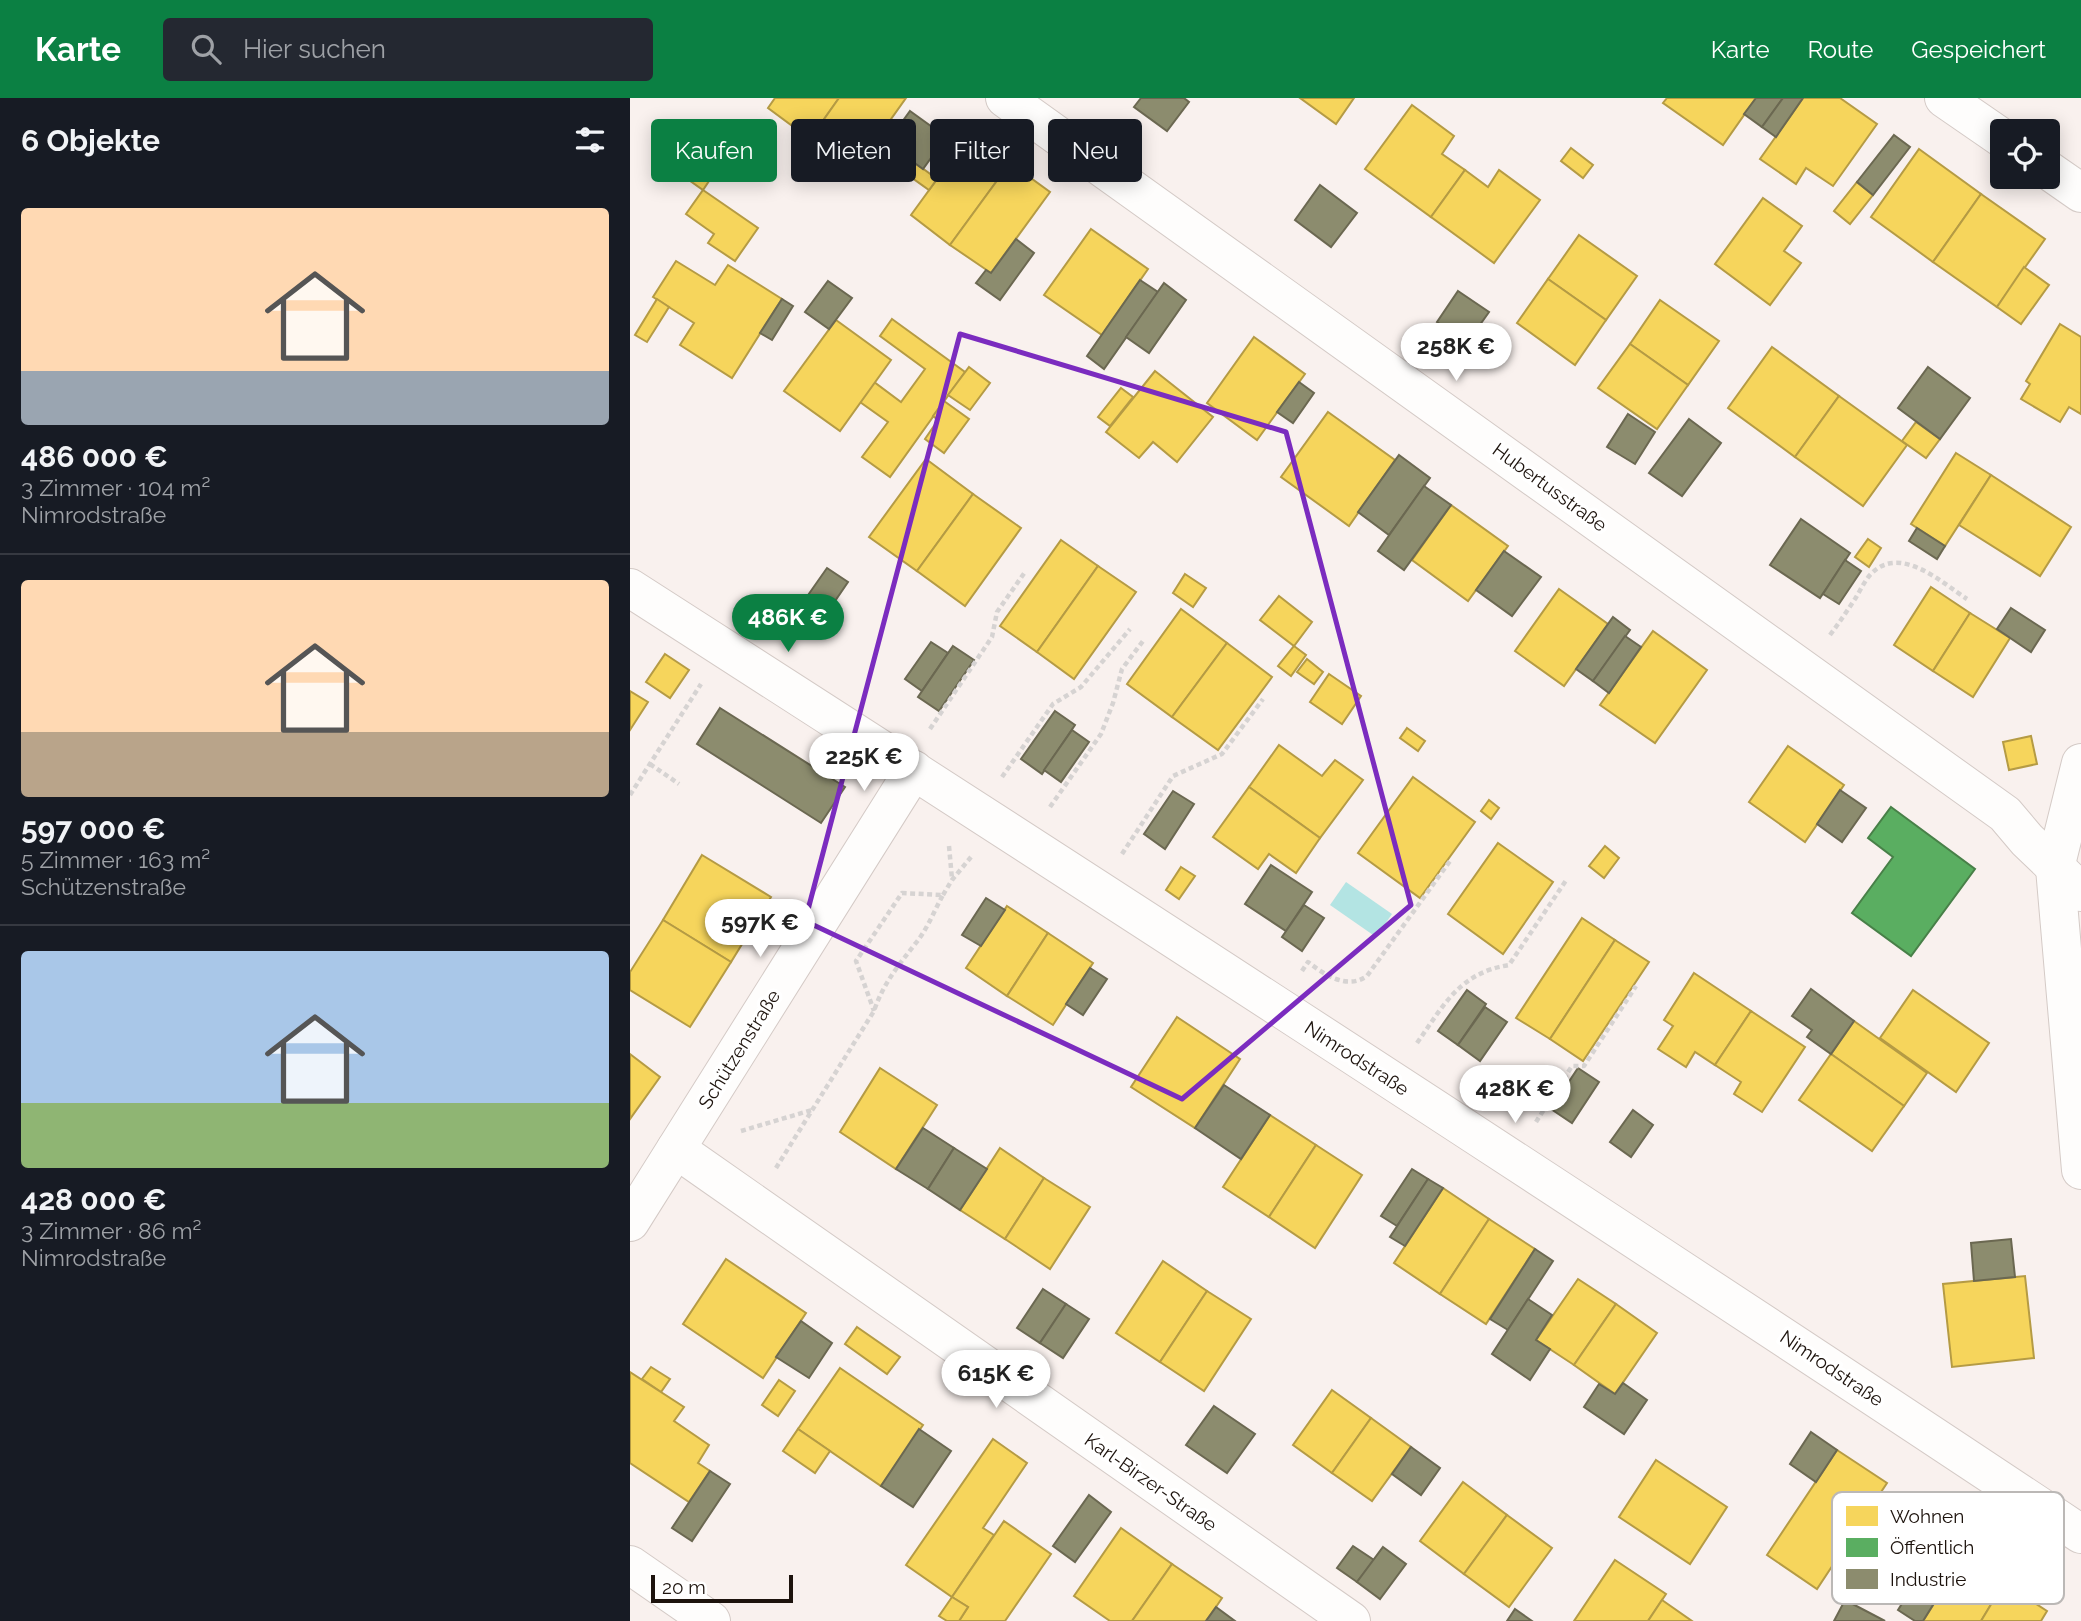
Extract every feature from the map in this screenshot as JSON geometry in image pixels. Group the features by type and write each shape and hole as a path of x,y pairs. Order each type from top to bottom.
{"street":[{"name":"Hubertusstraße","path":"1005,98 2006,814 2027,840 2068,880"},
{"path":"1944,98 1990,130"},
{"path":"2060,178 2081,193"},
{"name":"Nimrodstraße","path":"630,588 915,770 1685,1271 2018,1492"},
{"path":"2081,763 2068,880 2081,1170"},
{"name":"Schützenstraße","path":"630,1222 915,770"},
{"name":"Karl-Birzer-Straße","path":"676,1149 1351,1621"},
{"name":"Nimrodstraße","path":"2064,1523 2081,1534"},
{"path":"630,1565 712,1621"}],"path":[{"path":"1847,611 1870,574 1895,562 1906,563 1931,575 1967,599"},
{"path":"944,708 992,637 997,612 1025,572"},
{"path":"1020,751 1053,704 1081,687 1130,629"},
{"path":"1066,784 1101,734 1122,669 1143,641"},
{"path":"630,795 724,648"},
{"path":"1138,830 1173,776 1222,754 1263,699"},
{"path":"650,764 679,784"},
{"path":"1312,965 1344,982 1358,982 1367,976 1450,860"},
{"path":"1391,1080 1453,992 1489,968 1509,965 1567,879"},
{"path":"753,1204 874,1011 880,993 906,954 916,944 952,880"},
{"path":"874,1011 856,961 902,893 943,895"},
{"path":"1531,1129 1572,1066 1584,1066 1636,986"}],"highlighted area":[{"path":"960,334 1286,432 1411,905 1182,1099 805,921"}],"water":[{"path":"1346,882 1392,914 1376,937 1330,905"}],"building: Wohnen":[{"path":"775,98 839,98 824,119 791,119 791,125 768,108"},
{"path":"839,98 906,98 891,119 824,119"},
{"path":"1300,98 1354,98 1336,124"},
{"path":"1667,98 1756,98 1723,145 1663,103"},
{"path":"1803,98 1840,98 1877,124 1833,186 1806,168 1796,184 1760,159"},
{"path":"1412,105 1454,136 1442,154 1465,170 1431,217 1365,169"},
{"path":"1571,148 1593,165 1583,178 1561,161"},
{"path":"1919,149 1981,194 1933,262 1871,217"},
{"path":"916,163 930,174 930,182 935,182 929,190 916,181"},
{"path":"1465,170 1488,187 1499,170 1540,200 1494,263 1431,217"},
{"path":"1034,180 1050,192 991,273 950,245 996,182"},
{"path":"692,182 708,182 703,190"},
{"path":"935,182 996,182 950,245 911,215"},
{"path":"1857,182 1873,195 1850,224 1834,211"},
{"path":"703,190 758,228 735,261 708,243 714,234 686,214"},
{"path":"1981,194 2045,239 1997,307 1933,262"},
{"path":"1763,198 1802,226 1784,251 1801,263 1770,305 1715,264"},
{"path":"1091,229 1148,269 1102,335 1044,295"},
{"path":"1579,235 1637,276 1606,320 1548,279"},
{"path":"676,261 715,285 728,265 782,299 732,378 680,345 694,323 653,297"},
{"path":"2024,267 2049,285 2021,324 1997,307"},
{"path":"1548,279 1606,320 1575,365 1517,323"},
{"path":"657,299 669,307 647,342 635,335"},
{"path":"1660,300 1719,341 1688,385 1630,344"},
{"path":"892,319 965,372 890,477 862,457 888,422 860,402 874,382 901,402 925,369 880,336"},
{"path":"836,320 891,360 840,431 784,391"},
{"path":"2060,324 2081,337 2081,414 2069,407 2060,422 2021,399 2030,384 2026,381"},
{"path":"1254,337 1305,374 1257,440 1207,403"},
{"path":"1630,344 1688,385 1657,429 1598,388"},
{"path":"1772,347 1839,396 1795,457 1728,408"},
{"path":"969,367 990,383 970,410 948,395"},
{"path":"1155,371 1213,417 1177,462 1153,442 1139,458 1106,432"},
{"path":"1121,388 1133,397 1110,426 1098,417"},
{"path":"1839,396 1907,445 1863,506 1795,457"},
{"path":"944,401 969,419 944,453 925,439 938,420 933,416"},
{"path":"1328,412 1395,460 1349,526 1281,477"},
{"path":"1916,422 1940,439 1926,458 1902,441"},
{"path":"1956,453 1991,475 1945,546 1911,524"},
{"path":"926,459 973,494 917,571 869,537"},
{"path":"1991,475 2071,527 2040,576 1959,525"},
{"path":"973,494 1021,528 965,606 917,571"},
{"path":"1451,505 1508,546 1468,601 1412,560"},
{"path":"1868,539 1881,548 1869,567 1855,557"},
{"path":"1061,540 1098,566 1037,652 1000,626"},
{"path":"1098,566 1136,592 1074,679 1037,652"},
{"path":"1185,574 1206,588 1193,607 1173,593"},
{"path":"1931,587 1970,613 1933,671 1894,645"},
{"path":"1559,589 1608,624 1564,686 1515,651"},
{"path":"1279,596 1312,622 1294,646 1260,620"},
{"path":"1181,609 1227,643 1172,717 1127,684"},
{"path":"1970,613 2010,638 1973,697 1933,671"},
{"path":"1653,631 1707,670 1655,743 1600,705"},
{"path":"1227,643 1272,677 1218,750 1172,717"},
{"path":"1294,646 1306,655 1291,676 1278,666"},
{"path":"665,654 689,670 670,698 646,682"},
{"path":"1307,659 1323,672 1314,684 1297,672"},
{"path":"1329,674 1361,696 1342,724 1310,702"},
{"path":"630,691 648,702 630,730"},
{"path":"1407,728 1425,741 1418,751 1400,738"},
{"path":"2031,736 2037,764 2009,770 2003,742"},
{"path":"1279,745 1322,776 1335,760 1363,780 1320,838 1249,787"},
{"path":"1788,746 1844,785 1805,842 1749,802"},
{"path":"1413,777 1475,822 1420,898 1358,853"},
{"path":"1249,787 1320,838 1296,873 1269,854 1258,869 1213,837"},
{"path":"1489,800 1499,808 1491,819 1481,811"},
{"path":"1498,843 1553,882 1503,954 1448,914"},
{"path":"1605,846 1619,858 1604,878 1589,866"},
{"path":"702,855 771,897 731,962 663,920"},
{"path":"1181,867 1195,876 1179,899 1166,890"},
{"path":"1007,906 1048,933 1007,996 966,968"},
{"path":"1582,918 1615,940 1550,1039 1516,1018"},
{"path":"663,920 731,962 690,1027 630,990 630,972"},
{"path":"1048,933 1093,963 1053,1025 1007,996"},
{"path":"1615,940 1649,962 1583,1061 1550,1039"},
{"path":"1694,973 1751,1011 1715,1065 1695,1052 1686,1067 1658,1049 1673,1026 1664,1020"},
{"path":"1913,990 1989,1043 1956,1092 1880,1038"},
{"path":"1751,1011 1805,1047 1762,1112 1734,1094 1741,1082 1715,1065"},
{"path":"1177,1017 1240,1059 1195,1128 1131,1087"},
{"path":"1854,1021 1927,1073 1904,1106 1831,1054"},
{"path":"630,1054 660,1077 630,1119"},
{"path":"1831,1054 1904,1106 1872,1151 1799,1100"},
{"path":"880,1068 937,1105 896,1169 840,1132"},
{"path":"1270,1115 1316,1145 1269,1217 1223,1187"},
{"path":"1316,1145 1362,1175 1315,1248 1269,1217"},
{"path":"1000,1148 1044,1178 1005,1239 960,1210"},
{"path":"1044,1178 1090,1207 1050,1269 1005,1239"},
{"path":"1443,1188 1489,1219 1440,1294 1394,1263"},
{"path":"1489,1219 1535,1249 1486,1324 1440,1294"},
{"path":"726,1259 806,1313 763,1378 683,1324"},
{"path":"1163,1261 1207,1291 1160,1362 1116,1333"},
{"path":"2025,1276 2034,1358 1952,1367 1943,1284"},
{"path":"1578,1279 1616,1304 1574,1365 1536,1340"},
{"path":"1207,1291 1251,1319 1204,1391 1160,1362"},
{"path":"1616,1304 1657,1333 1615,1394 1574,1365"},
{"path":"857,1327 900,1357 887,1374 845,1344"},
{"path":"651,1367 670,1379 661,1392 642,1379"},
{"path":"840,1368 923,1425 881,1486 798,1429"},
{"path":"630,1372 684,1407 674,1421 709,1445 698,1463 710,1471 689,1502 630,1463"},
{"path":"779,1380 795,1391 778,1416 762,1405"},
{"path":"1332,1390 1371,1418 1332,1473 1293,1445"},
{"path":"1371,1418 1411,1447 1372,1501 1332,1473"},
{"path":"798,1429 830,1451 815,1473 783,1451"},
{"path":"993,1439 1027,1463 983,1528 994,1535 952,1597 906,1565"},
{"path":"1837,1450 1887,1483 1881,1492 1832,1492 1832,1566 1817,1589 1767,1555"},
{"path":"1656,1460 1727,1507 1690,1564 1619,1517"},
{"path":"1463,1482 1507,1515 1464,1574 1420,1541"},
{"path":"1507,1515 1552,1548 1509,1607 1464,1574"},
{"path":"1004,1521 1051,1554 1005,1621 959,1621 968,1607 952,1597"},
{"path":"1121,1528 1172,1564 1132,1621 1110,1621 1074,1596"},
{"path":"1615,1560 1666,1594 1648,1621 1574,1621"},
{"path":"1172,1564 1222,1598 1216,1607 1206,1621 1132,1621"},
{"path":"952,1597 968,1607 959,1621 947,1621 939,1616"},
{"path":"1662,1600 1692,1621 1648,1621"},
{"path":"1934,1604 1991,1604 1981,1621 1923,1621"},
{"path":"1991,1604 2036,1604 2047,1611 2041,1621 1981,1621"}],"building: Öffentlich":[{"path":"1891,807 1975,869 1911,956 1852,913 1893,857 1868,838"}],"building: Industrie":[{"path":"1141,98 1184,98 1189,102 1167,131 1134,107"},
{"path":"1756,98 1783,98 1762,127 1744,114"},
{"path":"1783,98 1803,98 1776,137 1762,127"},
{"path":"910,111 930,125 930,159 923,169 916,164 916,119 904,119"},
{"path":"1894,135 1910,147 1873,195 1857,182"},
{"path":"1320,185 1357,213 1331,247 1295,220"},
{"path":"1016,239 1034,253 1000,300 976,283 986,270 991,273"},
{"path":"1140,280 1158,292 1104,369 1087,356"},
{"path":"828,281 852,298 829,329 805,312"},
{"path":"1164,283 1186,300 1149,353 1126,337"},
{"path":"1458,291 1489,312 1467,343 1437,322"},
{"path":"782,299 793,306 772,340 760,333"},
{"path":"1928,367 1970,398 1940,439 1898,408"},
{"path":"1299,382 1314,393 1293,423 1277,412"},
{"path":"1628,414 1655,432 1635,464 1607,447"},
{"path":"1689,419 1721,443 1682,496 1649,473"},
{"path":"1399,455 1430,478 1389,535 1358,512"},
{"path":"1424,486 1451,505 1404,570 1378,551"},
{"path":"1801,519 1850,553 1820,598 1770,565"},
{"path":"1917,528 1945,546 1937,559 1909,541"},
{"path":"1504,551 1541,577 1512,616 1476,590"},
{"path":"1845,560 1861,571 1839,604 1823,594"},
{"path":"827,568 848,582 820,623 799,608"},
{"path":"2011,608 2045,630 2031,652 1997,629"},
{"path":"1613,617 1630,630 1593,681 1576,669"},
{"path":"1625,636 1641,647 1609,693 1593,681"},
{"path":"931,642 948,653 922,691 905,679"},
{"path":"953,646 974,660 939,711 918,697"},
{"path":"720,708 845,787 821,823 697,744"},
{"path":"1055,711 1075,725 1042,774 1021,759"},
{"path":"1072,730 1089,742 1061,782 1044,770"},
{"path":"1840,790 1866,808 1842,842 1817,824"},
{"path":"1173,791 1194,804 1165,849 1144,834"},
{"path":"1271,865 1312,892 1286,931 1245,904"},
{"path":"986,898 1005,910 981,946 962,935"},
{"path":"1304,905 1324,918 1302,951 1282,937"},
{"path":"1090,968 1107,979 1083,1015 1066,1004"},
{"path":"1811,989 1854,1021 1831,1054 1807,1037 1812,1030 1792,1016"},
{"path":"1467,990 1486,1004 1458,1045 1438,1031"},
{"path":"1485,1007 1507,1022 1480,1061 1458,1045"},
{"path":"1578,1068 1599,1082 1572,1123 1551,1109"},
{"path":"1224,1085 1270,1115 1241,1159 1195,1128"},
{"path":"1633,1110 1653,1125 1631,1157 1610,1142"},
{"path":"923,1128 954,1148 928,1189 896,1169"},
{"path":"954,1148 987,1169 960,1210 928,1189"},
{"path":"1412,1169 1428,1179 1397,1226 1381,1216"},
{"path":"1428,1179 1443,1188 1405,1246 1390,1237"},
{"path":"2011,1239 2015,1277 1974,1281 1971,1243"},
{"path":"1535,1249 1553,1261 1508,1330 1490,1319"},
{"path":"1043,1289 1066,1304 1040,1343 1017,1328"},
{"path":"1528,1299 1552,1315 1536,1340 1550,1349 1530,1380 1492,1354"},
{"path":"1066,1304 1089,1319 1063,1358 1040,1343"},
{"path":"801,1321 832,1343 809,1378 776,1357"},
{"path":"1623,1383 1647,1400 1624,1434 1584,1407 1599,1384 1615,1394"},
{"path":"1214,1406 1255,1434 1227,1473 1186,1445"},
{"path":"919,1429 951,1451 913,1507 881,1486"},
{"path":"1811,1432 1837,1450 1816,1482 1790,1464"},
{"path":"1411,1447 1440,1468 1421,1495 1392,1474"},
{"path":"710,1471 730,1484 692,1541 672,1528"},
{"path":"1089,1495 1111,1512 1075,1562 1053,1546"},
{"path":"1353,1546 1374,1560 1357,1582 1337,1568"},
{"path":"1383,1547 1406,1564 1380,1599 1357,1582"},
{"path":"1843,1604 1853,1604 1885,1621 1834,1621"},
{"path":"1902,1604 1934,1604 1923,1621 1915,1621 1898,1610"},
{"path":"1216,1607 1235,1621 1206,1621"},
{"path":"1515,1609 1532,1621 1507,1621"}]}
